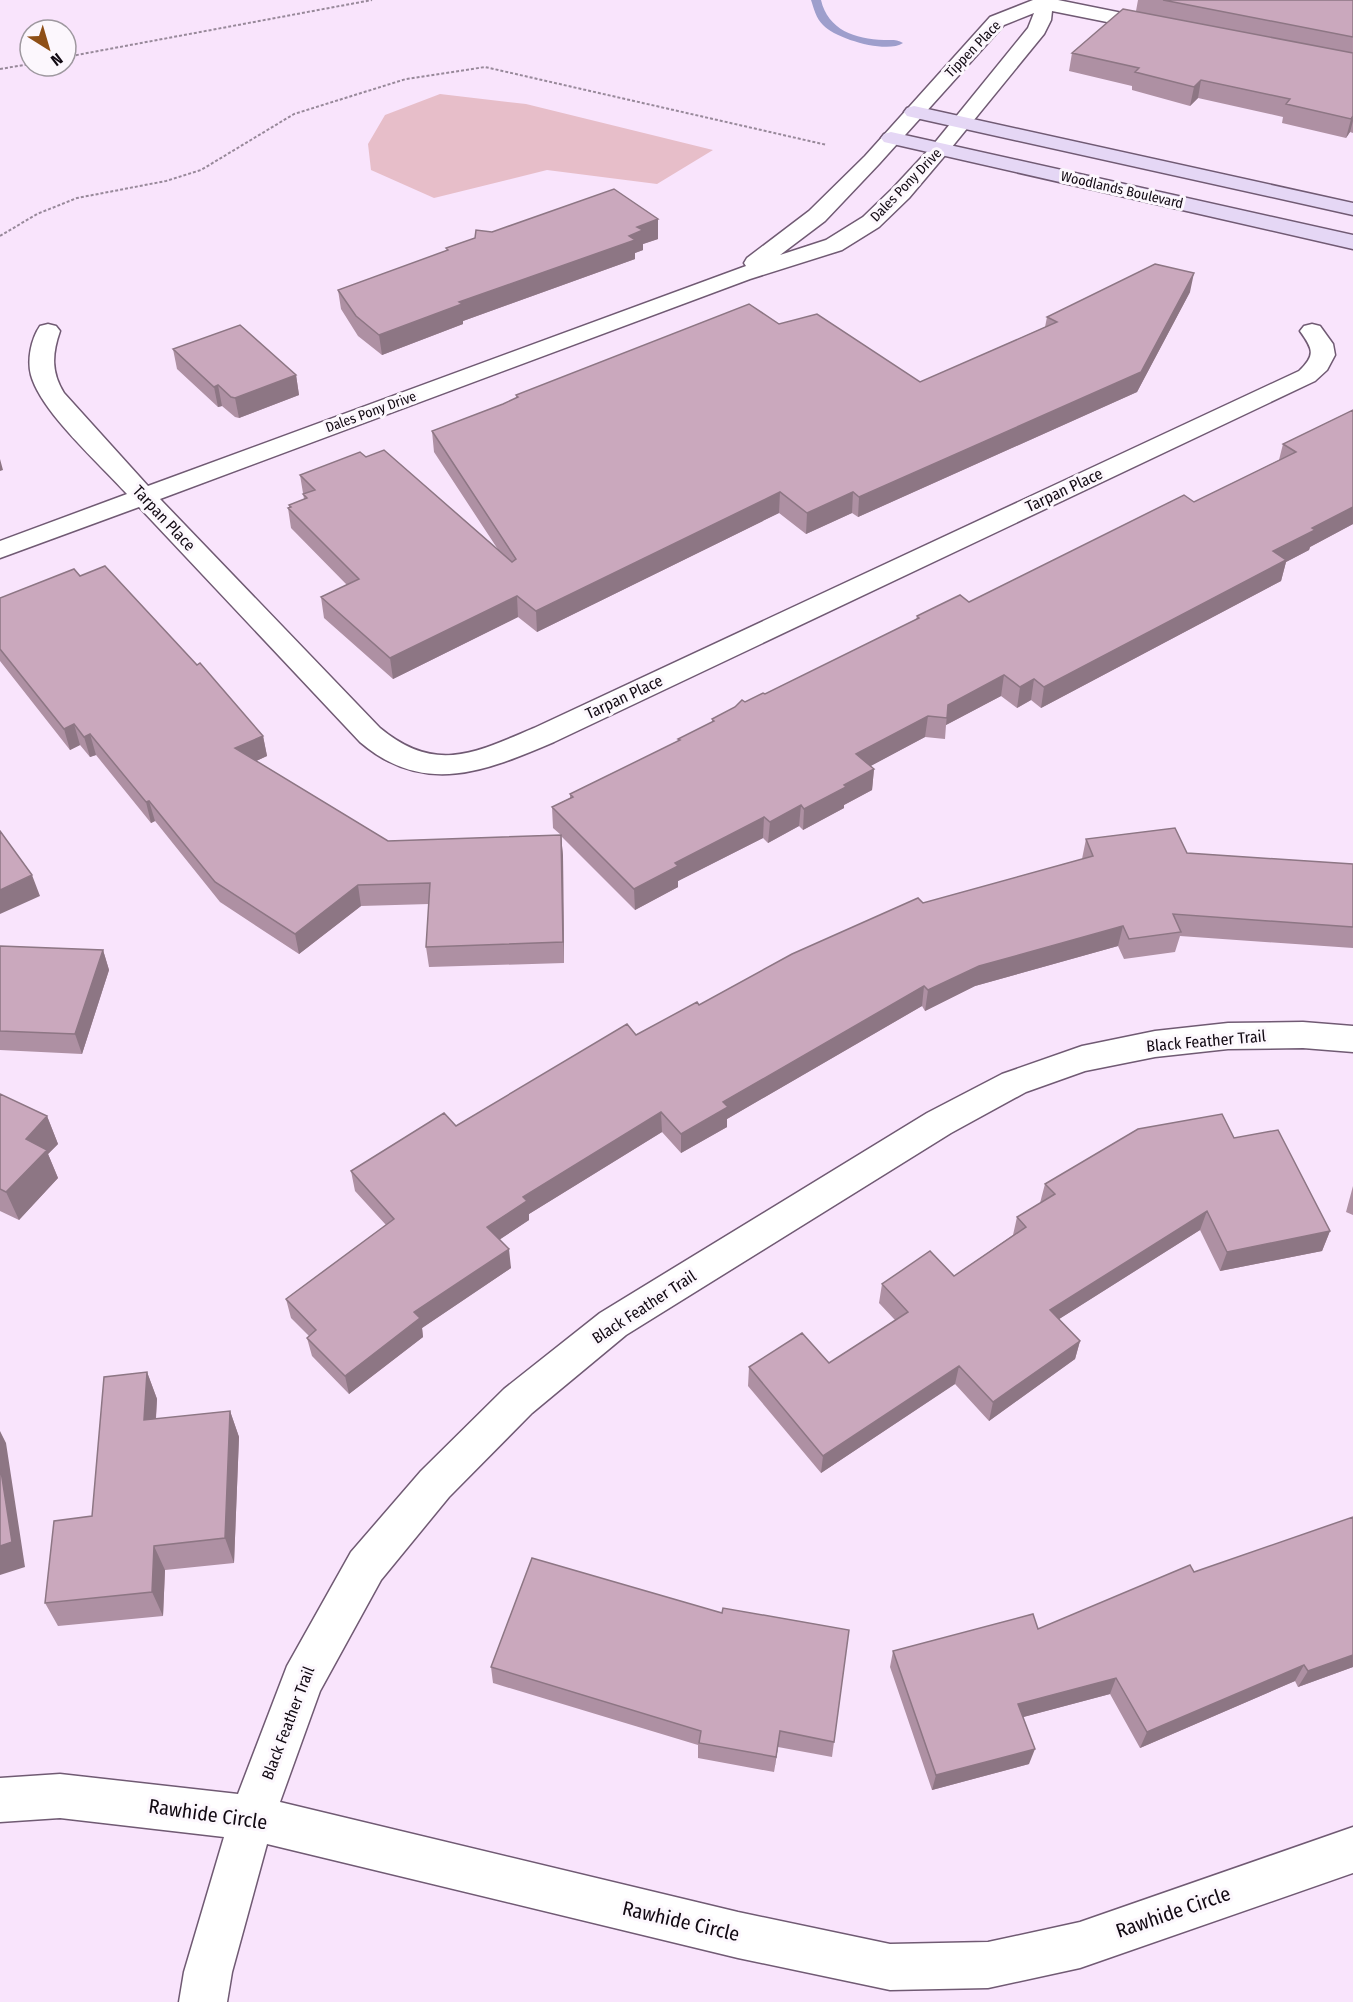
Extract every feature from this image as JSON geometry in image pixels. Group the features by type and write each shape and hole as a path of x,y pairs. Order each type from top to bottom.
{"street":[{"path":"961,123 1036,30 1042,20 1047,2 1170,29"},
{"name":"Tippen Place","path":"891,138 997,21 1047,2"},
{"name":"Woodlands Boulevard","path":"914,112 1353,209"},
{"name":"Dales Pony Drive","path":"0,550 742,274 815,253 851,236 888,206 961,123"},
{"name":"Woodlands Boulevard","path":"891,138 1353,242"},
{"name":"Dales Pony Drive","path":"742,274 817,216 891,138"},
{"name":"Tarpan Place","path":"48,331 41,351 41,369 46,383 58,401 143,496 373,737 390,750 426,765 446,767 486,758 544,735 1306,376 1319,365 1324,354 1321,342 1312,331"},
{"name":"Black Feather Trail","path":"203,2002 208,1972 252,1818 302,1681 366,1566 435,1484 518,1401 613,1324 939,1123 1014,1083 1082,1059 1155,1044 1239,1036 1303,1035 1353,1039"},
{"name":"Rawhide Circle","path":"0,1800 60,1796 252,1818 738,1935 890,1967 988,1965 1080,1945 1353,1850"}],"path":[{"path":"78,55 372,0"},
{"path":"0,69 18,65"},
{"path":"0,236 23,221 71,200 188,175 225,157 294,114 406,79 485,67 827,145"}],"shaded area":[{"path":"440,94 526,104 713,150 657,184 547,170 434,198 371,170 368,144 385,115"}],"building":[{"path":"1163,0 1353,0 1353,37"},
{"path":"1123,9 1353,53 1353,116 1351,119 1286,104 1290,99 1201,80 1194,87 1135,72 1139,68 1072,53"},
{"path":"614,189 658,219 637,227 643,230 629,236 635,240 459,302 462,304 379,335 356,316 338,290 448,250 446,248 475,238 476,230 492,232"},
{"path":"1155,264 1194,273 1141,372 859,497 853,492 807,513 780,492 536,611 517,596 390,658 321,597 359,579 288,508 291,507 289,505 307,498 303,494 315,490 300,475 360,452 366,457 384,450 512,562 516,559 432,431 503,404 518,397 516,395 749,304 779,324 817,314 920,382 1057,322 1047,317"},
{"path":"240,325 296,375 235,398 218,385 214,387 173,349"},
{"path":"1353,410 1353,507 1312,528 1315,530 1273,551 1286,560 1044,687 1034,679 1020,687 1004,675 948,705 947,718 928,716 856,754 874,769 804,809 801,805 770,822 764,817 675,863 678,866 634,889 552,807 573,797 570,794 714,721 712,719 735,707 742,700 745,702 765,694 919,618 917,616 960,595 969,602 1184,495 1194,502 1296,452 1283,444"},
{"path":"105,566 197,665 200,663 263,736 235,748 388,841 561,835 563,942 426,947 430,883 358,885 295,934 215,882 149,801 146,802 90,734 84,737 74,724 64,729 0,649 0,598 74,569 80,576"},
{"path":"1175,828 1187,853 1353,864 1353,927 1173,914 1181,932 1129,939 1123,926 979,966 928,990 924,986 723,1102 728,1107 681,1134 661,1112 523,1197 527,1201 487,1227 509,1249 414,1312 420,1318 345,1376 307,1338 316,1330 286,1299 394,1219 351,1171 444,1113 456,1126 627,1024 636,1035 697,1002 699,1005 792,954 918,898 923,903 1093,856 1086,839"},
{"path":"0,831 32,875 0,890"},
{"path":"0,946 103,950 75,1034 0,1031"},
{"path":"0,1094 47,1116 26,1139 47,1150 6,1192 0,1189"},
{"path":"1222,1114 1234,1138 1278,1130 1330,1231 1227,1252 1207,1211 1050,1310 1080,1341 993,1402 959,1366 823,1456 749,1367 802,1333 829,1363 908,1312 882,1284 930,1251 954,1276 1026,1227 1017,1217 1055,1194 1045,1184 1138,1129"},
{"path":"147,1372 144,1420 230,1411 225,1538 154,1546 152,1592 45,1603 54,1521 92,1516 104,1377"},
{"path":"0,1465 12,1542 0,1546"},
{"path":"1353,1517 1353,1655 1308,1671 1304,1665 1147,1732 1116,1678 1018,1704 1035,1749 936,1775 893,1651 1033,1614 1038,1629 1190,1565 1194,1572"},
{"path":"532,1558 722,1613 723,1608 849,1630 834,1742 780,1731 776,1757 699,1743 701,1731 491,1667"}],"waterway":[{"path":"816,0 819,13 836,31 860,40 898,43"}]}
